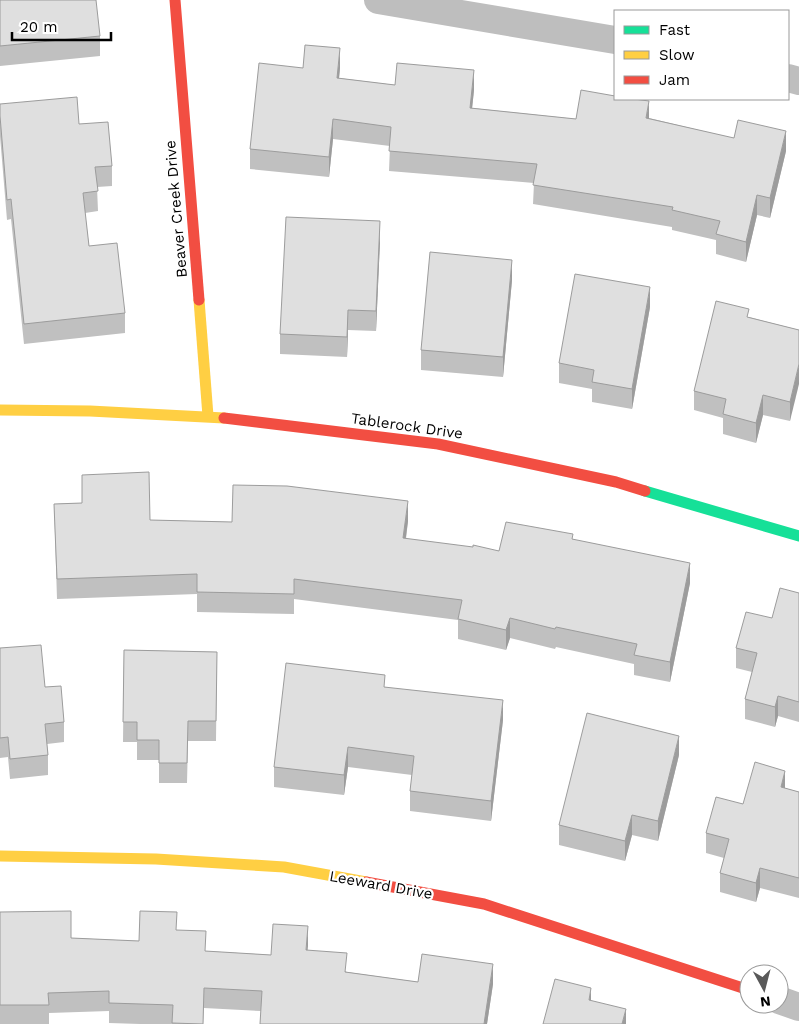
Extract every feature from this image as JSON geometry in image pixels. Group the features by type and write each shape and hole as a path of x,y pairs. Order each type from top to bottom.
{"street":[{"name":"Beaver Creek Drive","path":"175,0 208,416"},
{"path":"378,0 614,40"},
{"name":"Tablerock Drive","path":"0,410 90,411 208,416 438,444 616,482 799,536"},
{"name":"Leeward Drive","path":"0,856 156,859 284,867 484,904 739,987"}],"building":[{"path":"0,0 96,0 100,36 0,46"},
{"path":"305,45 340,48 337,78 395,85 397,63 474,70 470,108 576,119 581,90 614,96 614,100 649,101 646,118 734,138 738,120 786,131 770,198 757,195 746,242 716,234 720,221 672,210 673,207 533,185 537,164 389,151 391,127 333,119 329,157 250,149 259,63 303,68"},
{"path":"77,97 79,124 108,122 112,166 95,167 98,191 83,193 89,246 117,243 125,313 24,324 11,199 7,200 0,104"},
{"path":"286,217 380,221 376,311 348,310 347,337 280,334"},
{"path":"430,252 512,260 503,357 421,350"},
{"path":"575,274 650,287 632,389 592,382 594,370 559,363"},
{"path":"716,301 749,309 747,317 799,330 799,364 790,402 763,395 756,423 723,414 726,399 694,391"},
{"path":"149,472 150,520 232,522 233,485 287,486 408,501 403,538 473,547 473,545 499,551 506,522 573,534 572,539 690,563 670,662 634,655 637,644 556,627 555,629 510,618 506,630 458,619 462,600 294,579 294,594 197,592 197,574 57,579 54,504 82,503 82,475"},
{"path":"780,588 799,593 799,702 778,696 775,707 745,699 757,653 736,648 746,612 772,618"},
{"path":"41,645 45,687 61,686 64,722 45,724 48,755 10,759 8,737 0,738 0,648"},
{"path":"124,650 217,652 216,721 188,721 187,763 159,763 159,740 137,740 137,722 123,722"},
{"path":"286,663 385,675 384,687 503,700 491,801 410,791 414,756 348,747 344,775 274,767"},
{"path":"587,713 679,736 658,821 632,815 625,841 559,825"},
{"path":"755,762 785,771 781,787 799,792 799,878 760,868 756,883 720,873 729,839 706,833 716,797 743,804"},
{"path":"71,911 71,938 139,941 140,911 177,912 176,930 206,931 205,951 271,955 273,924 308,926 306,950 347,953 345,972 418,982 422,954 493,964 484,1024 260,1024 262,991 204,988 203,1024 172,1023 173,1005 109,1003 109,991 48,993 49,1005 0,1005 0,912"},
{"path":"555,979 591,988 589,1000 626,1009 622,1024 543,1024"}],"traffic: fast":[{"path":"645,491 799,536"}],"traffic: slow":[{"path":"199,300 208,416"},
{"path":"0,410 90,411 224,418"},
{"path":"0,856 156,859 284,867 366,882"}],"traffic: jam":[{"path":"175,0 199,300"},
{"path":"224,418 438,444 616,482 645,491"},
{"path":"366,882 484,904 739,987"}]}
